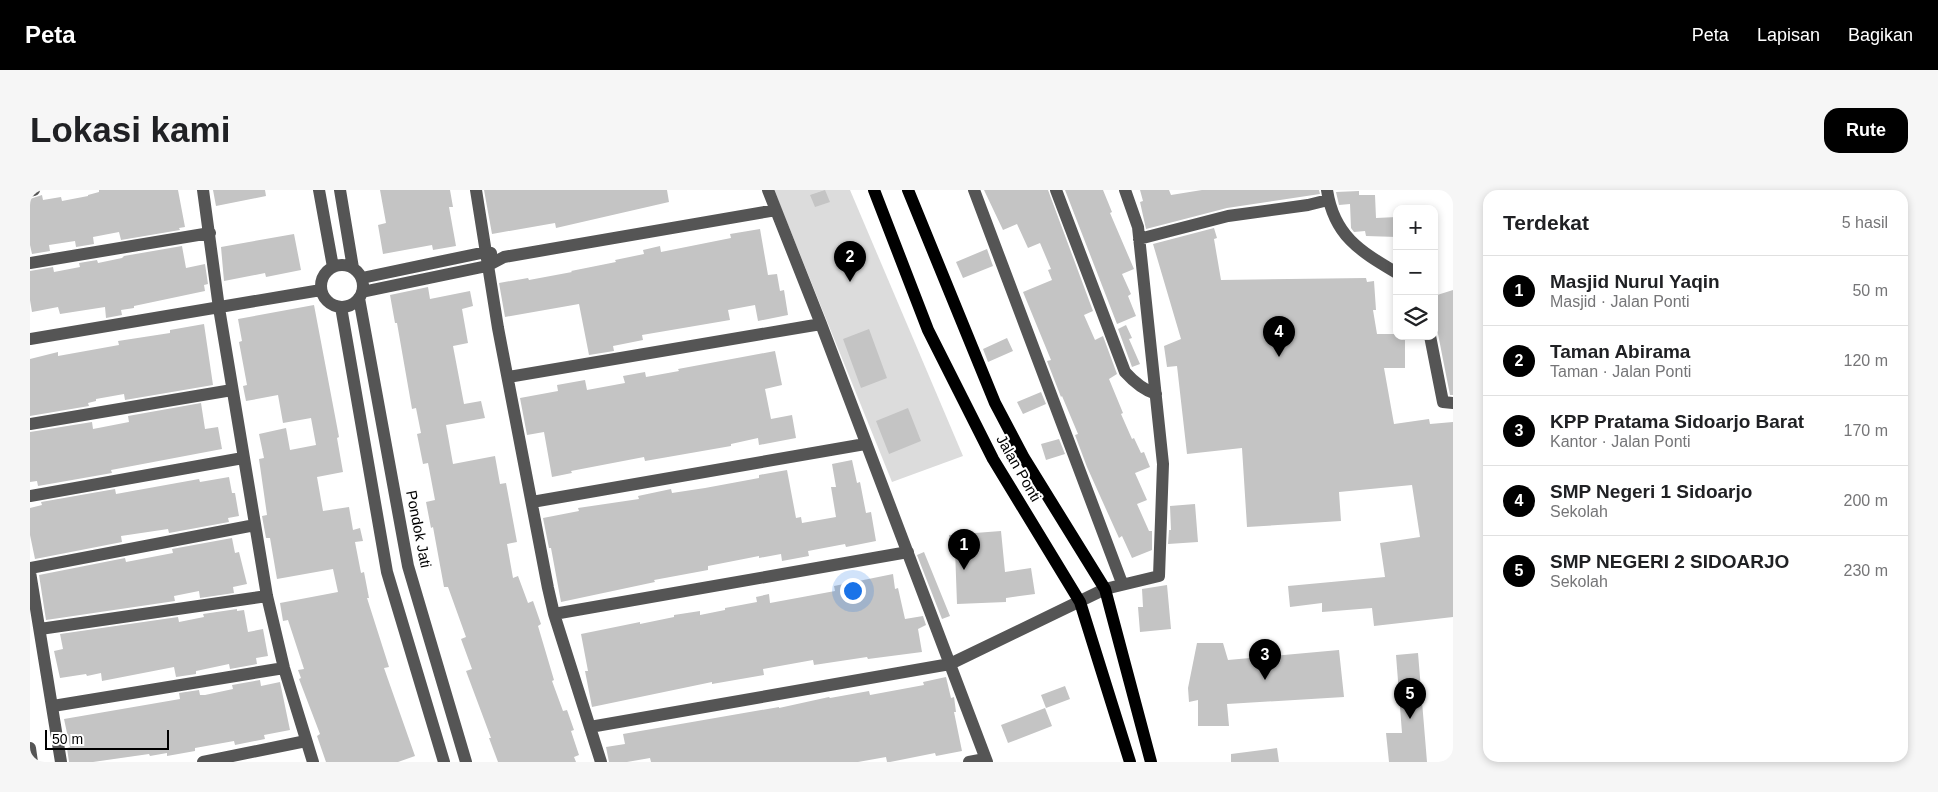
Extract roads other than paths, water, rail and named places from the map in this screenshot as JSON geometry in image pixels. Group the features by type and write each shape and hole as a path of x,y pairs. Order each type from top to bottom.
{"main road":[{"name":"Jalan Ponti","path":"874,190 932,339 993,459 1080,602 1130,762"},
{"name":"Jalan Ponti","path":"908,190 995,403 1024,458 1104,589 1151,762"}],"street":[{"path":"30,191 34,190"},
{"path":"203,190 210,233 218,308 267,596 284,668 312,762"},
{"path":"319,190 333,267"},
{"path":"340,190 353,268 362,278 361,295"},
{"path":"476,190 487,266 554,614 601,762"},
{"path":"768,190 821,324 986,761 969,762"},
{"path":"974,190 1122,583"},
{"path":"1056,190 1125,372 1147,392 1156,394"},
{"path":"590,727 950,664 1104,589 1122,583 1159,576 1163,464 1138,227 1125,190"},
{"path":"1139,239 1228,216 1308,205 1328,195 1330,208 1338,226 1360,251 1393,271"},
{"path":"353,268 340,265 333,267 323,276 321,290 328,301 341,307 348,306 361,295 487,266 504,257 776,210"},
{"path":"30,262 210,233"},
{"path":"362,278 486,252 504,257"},
{"path":"30,339 321,290"},
{"name":"Pondok Jati","path":"361,295 408,566 464,757"},
{"path":"341,307 387,572 443,761 464,757"},
{"path":"508,376 821,324"},
{"path":"1431,340 1442,402 1453,403"},
{"path":"30,424 232,390"},
{"path":"532,502 865,444"},
{"path":"30,496 243,458"},
{"path":"61,762 30,570 255,525"},
{"path":"554,614 908,552"},
{"path":"40,628 267,596"},
{"path":"52,706 284,668"},
{"path":"203,762 306,741"},
{"path":"30,748 32,762"}],"place":[{"name":"Taman Abirama","path":"850,282"},
{"name":"SMP Negeri 1 Sidoarjo","path":"1279,357"},
{"name":"Masjid Nurul Yaqin","path":"964,570"},
{"name":"KPP Pratama Sidoarjo Barat","path":"1265,680"},
{"name":"SMP NEGERI 2 SIDOARJO","path":"1410,719"}]}
